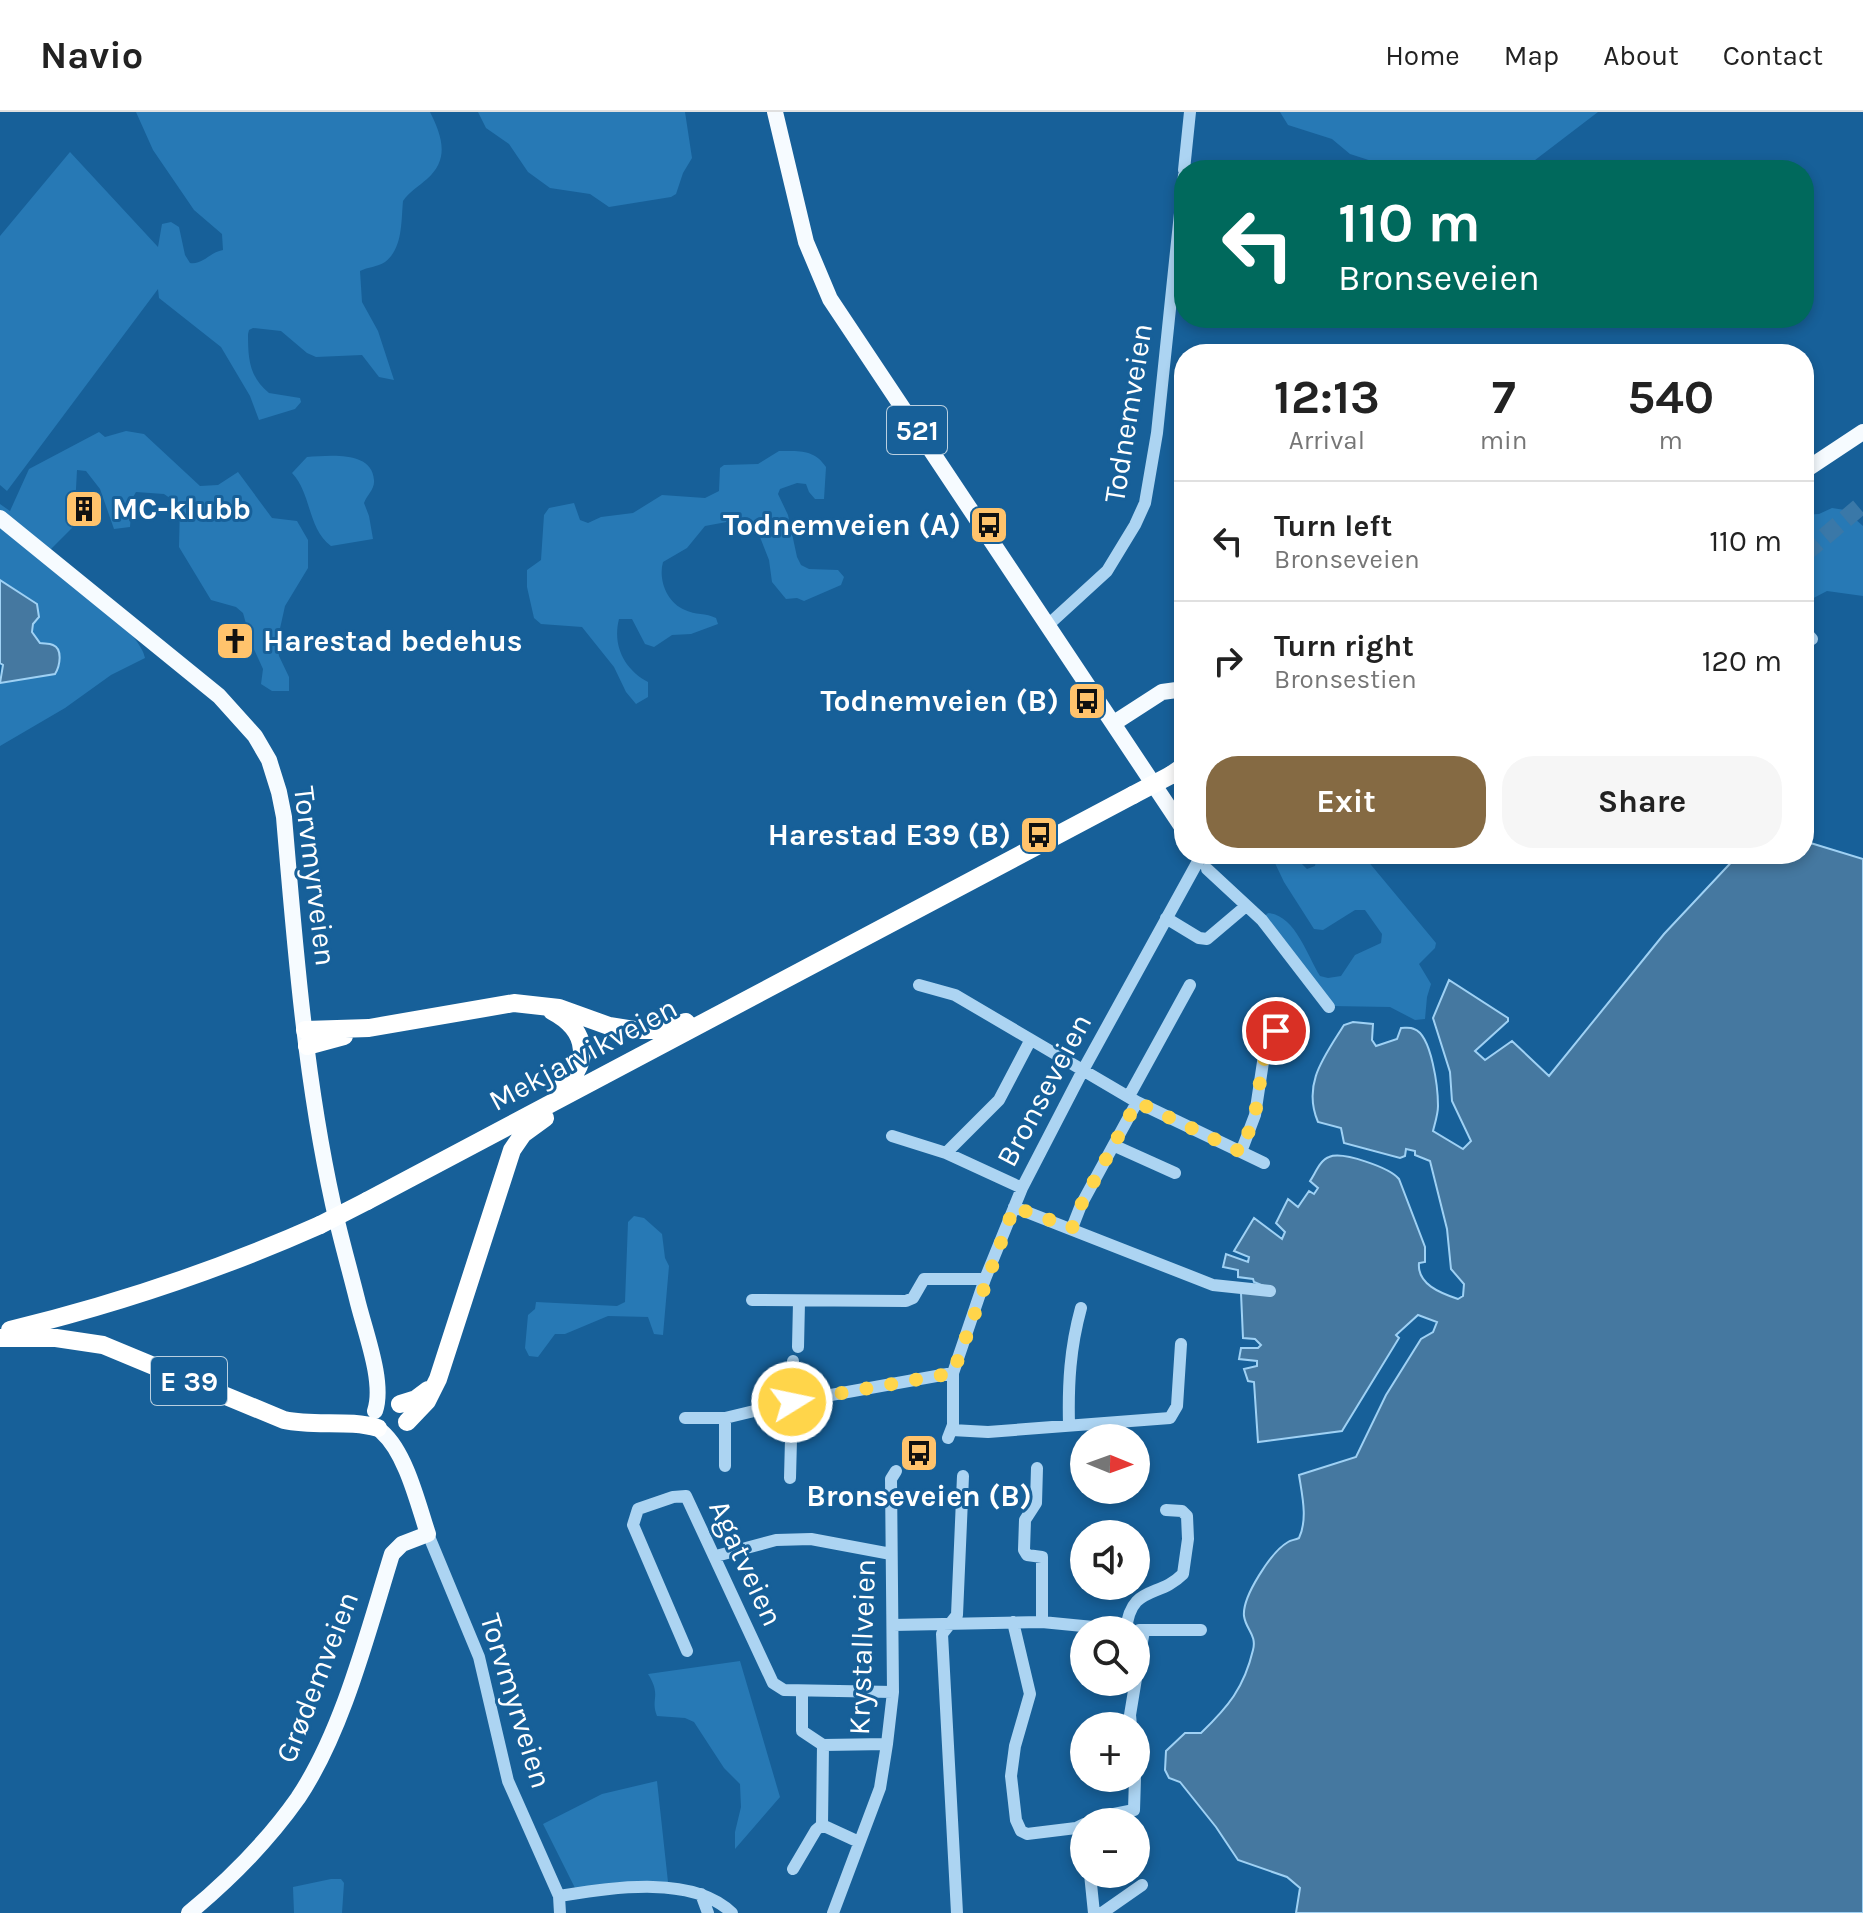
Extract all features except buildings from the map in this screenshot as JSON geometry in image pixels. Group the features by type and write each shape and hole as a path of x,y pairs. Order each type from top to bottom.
{"highway":[{"name":"Mekjarvikveien","path":"0,1335 126,1300 237,1261 320,1225 1174,774"},
{"name":"E 39","path":"306,1038 500,1004 559,1008 620,1028 645,1030 672,1027 727,1009"},
{"name":"E 39","path":"535,1004 572,1024 582,1049 574,1076 538,1109"},
{"name":"E 39","path":"405,1425 427,1401 438,1379 507,1161 523,1134 552,1113 565,1095"},
{"name":"E 39","path":"0,1335 56,1338 103,1345 284,1420 319,1425 378,1424"},
{"path":"398,1402 421,1396 438,1379"}],"main road":[{"name":"521","path":"775,112 806,242 825,290 1174,815"},
{"path":"1814,464 1863,432"},
{"name":"Torvmyrveien","path":"0,518 219,696 255,736 269,760 284,817 306,1038 333,1205 372,1357 378,1424 392,1442 408,1475 428,1534"},
{"path":"1114,723 1162,692 1174,690"},
{"name":"Torvmyrveien","path":"372,1357 389,1393 398,1402"},
{"path":"386,1402 398,1402 406,1412 405,1425 396,1433 378,1424 386,1402"},
{"name":"Torvmyrveien","path":"405,1425 408,1475"},
{"name":"Grødemveien","path":"189,1913 249,1858 299,1796 336,1722 392,1554 402,1544 428,1534"}],"street":[{"name":"Todnemveien","path":"1185,160 1190,112"},
{"name":"Todnemveien","path":"1048,625 1107,571 1145,503 1157,433 1174,269"},
{"name":"Bronseveien","path":"1188,877 1191,864"},
{"name":"Bronseveien","path":"1181,1344 1177,1406 1170,1418 950,1434 953,1373 985,1279 1022,1188 1196,864"},
{"path":"1207,869 1262,920 1329,1007"},
{"path":"1166,918 1199,938 1207,939 1246,906"},
{"path":"919,985 955,995 1082,1072 1264,1163"},
{"path":"1072,1228 1081,1205 1115,1146 1133,1099 1190,985"},
{"path":"1241,1152 1255,1115 1263,1062 1276,1031"},
{"path":"946,1153 999,1100 1030,1041"},
{"path":"892,1136 946,1153 1022,1188"},
{"path":"1115,1146 1175,1173"},
{"path":"1014,1207 1213,1285 1270,1291"},
{"path":"752,1300 906,1301 913,1298 924,1279 985,1279"},
{"path":"798,1347 799,1302"},
{"path":"1069,1425 1068,1379 1081,1308"},
{"path":"790,1478 793,1361"},
{"path":"685,1418 725,1418 792,1402 953,1373"},
{"path":"725,1418 725,1466"},
{"path":"1037,1468 1036,1503 1025,1520 1024,1550 1027,1555 1042,1557 1042,1622"},
{"name":"Krystallveien","path":"833,1913 880,1788 887,1744 893,1692 891,1479 896,1471"},
{"path":"957,1913 942,1634 957,1615 963,1476"},
{"name":"Agatveien","path":"687,1651 633,1525 638,1509 673,1497 686,1496 773,1683 784,1690 802,1692 893,1692"},
{"path":"1128,1616 1137,1599 1183,1574 1188,1539 1187,1516 1182,1511 1166,1510"},
{"name":"Torvmyrveien","path":"428,1534 479,1657 508,1781 559,1896 560,1913"},
{"path":"716,1556 776,1540 811,1539 891,1554"},
{"path":"1013,1622 1030,1694 1015,1746 1011,1776 1016,1820 1021,1831 1027,1834 1070,1829"},
{"path":"893,1625 1013,1622 1070,1625"},
{"path":"1150,1630 1201,1630"},
{"path":"802,1692 802,1731 823,1745 887,1744"},
{"path":"793,1869 822,1825 823,1745"},
{"path":"822,1825 859,1842"},
{"path":"559,1896 665,1886 701,1894 723,1904 732,1913"},
{"path":"1091,1888 1094,1913"},
{"path":"1102,1913 1138,1888"},
{"path":"701,1894 708,1913"}],"shaded area":[{"path":"136,112 430,112 442,147 439,163 403,201 400,234 391,256 382,264 360,271 362,302 378,331 394,380 379,377 362,355 316,357 281,331 253,328 248,334 248,351 257,380 269,393 300,398 301,402 295,409 259,420 250,396 221,347 159,298 158,289 7,491 0,485 0,236 70,152 158,247 162,224 171,222 179,227 185,255 190,263 223,250 222,234 194,210 153,150"},
{"path":"478,112 685,112 692,158 676,194 671,197 609,207 590,194 550,188 528,172 509,144 486,128"},
{"path":"1280,112 1598,112 1535,160 1369,160 1350,154 1332,139 1288,125"},
{"path":"126,431 144,434 200,486 218,485 238,472 272,518 297,521 308,540 308,568 285,606 277,642 279,656 289,677 289,691 272,691 261,684 263,669 243,613 236,607 211,600 179,547 180,505 164,494 136,492 132,499 130,527 114,529 100,489 86,471 77,470 74,526 47,553 118,620 141,647 145,658 111,675 65,708 0,746 0,683 55,674 59,659 53,645 40,643 33,637 34,601 0,580 0,504 10,511 29,469 99,432 105,437"},
{"path":"779,451 811,454 826,467 824,499 815,499 806,484 797,483 780,489 778,494 788,515 801,565 809,569 838,570 844,577 841,585 804,601 786,599 772,582 769,560 753,524 732,521 705,526 687,548 663,562 662,576 665,590 673,602 689,612 716,618 718,624 691,634 672,635 654,647 645,644 632,619 619,619 617,639 622,656 633,671 648,682 648,697 636,704 626,692 614,667 582,627 541,624 534,618 527,587 527,570 541,560 544,515 549,508 574,503 580,520 588,523 601,517 633,513 662,495 705,498 719,491 720,468 724,465 758,464"},
{"path":"307,457 348,457 366,464 371,470 374,483 364,503 373,539 331,546 323,539 292,473"},
{"path":"1832,508 1845,510 1863,526 1863,596 1827,591 1814,598 1814,514"},
{"path":"0,580 37,604 39,617 33,624 32,632 40,643 51,644 58,650 59,662 55,674 0,683 3,665 0,663"},
{"path":"1814,844 1863,859 1863,1913 1296,1913 1300,1888 1287,1877 1238,1860 1180,1782 1169,1778 1165,1770 1166,1751 1185,1733 1201,1733 1240,1686 1254,1645 1244,1616 1248,1598 1274,1555 1288,1542 1299,1538 1302,1531 1304,1507 1299,1475 1356,1457 1386,1395 1421,1339 1433,1332 1437,1322 1418,1315 1396,1335 1399,1338 1342,1431 1258,1442 1254,1382 1248,1381 1244,1369 1257,1366 1257,1361 1239,1359 1241,1348 1258,1348 1261,1345 1255,1339 1243,1338 1241,1293 1271,1289 1253,1279 1238,1277 1238,1270 1223,1267 1226,1254 1248,1262 1249,1257 1234,1251 1254,1218 1282,1239 1285,1232 1276,1223 1288,1199 1298,1207 1309,1191 1314,1194 1318,1188 1310,1181 1323,1161 1329,1157 1345,1156 1377,1166 1399,1179 1425,1247 1425,1262 1419,1263 1422,1277 1431,1287 1444,1294 1458,1299 1463,1296 1464,1284 1451,1269 1447,1229 1430,1161 1406,1149 1405,1156 1400,1158 1344,1143 1341,1128 1318,1122 1312,1095 1323,1060 1344,1025 1353,1022 1373,1024 1372,1040 1376,1046 1397,1039 1401,1028 1412,1028 1420,1033 1430,1052 1437,1088 1438,1109 1433,1131 1463,1149 1471,1141 1452,1101 1450,1072 1433,1018 1449,980 1508,1018 1475,1051 1485,1060 1512,1041 1549,1076 1664,934 1730,864 1814,864"},
{"path":"1275,864 1302,864 1307,869 1315,864 1370,864 1436,943 1419,964 1431,984 1425,1019 1415,1020 1390,1007 1332,1006 1264,917 1268,913 1286,921 1299,937 1320,976 1328,978 1341,976 1355,955 1381,943 1382,934 1365,910 1355,910 1323,930 1314,929"},
{"path":"634,1216 644,1218 662,1234 669,1266 663,1335 654,1334 648,1317 608,1316 565,1334 555,1334 538,1357 529,1356 525,1348 528,1315 535,1309 536,1302 617,1306 625,1302 628,1222"},
{"path":"740,1661 780,1797 735,1849 735,1832 741,1807 740,1784 724,1768 694,1722 685,1718 657,1716 654,1687 648,1674"},
{"path":"657,1781 668,1882 576,1890 543,1824 602,1794"},
{"path":"341,1879 344,1883 342,1913 294,1913 293,1887"}],"tunnel":[{"path":"1814,546 1863,504"}],"place":[{"name":"MC-klubb","path":"84,509"},
{"name":"Todnemveien (A)","path":"989,525"},
{"name":"Harestad bedehus","path":"235,641"},
{"name":"Todnemveien (B)","path":"1087,701"},
{"name":"Harestad E39 (B)","path":"1039,835"},
{"name":"Bronseveien (B)","path":"919,1453"}],"route":[{"path":"792,1402 953,1373 1014,1207 1072,1228 1081,1205 1137,1102 1241,1152 1255,1115 1263,1062 1276,1031"}]}
